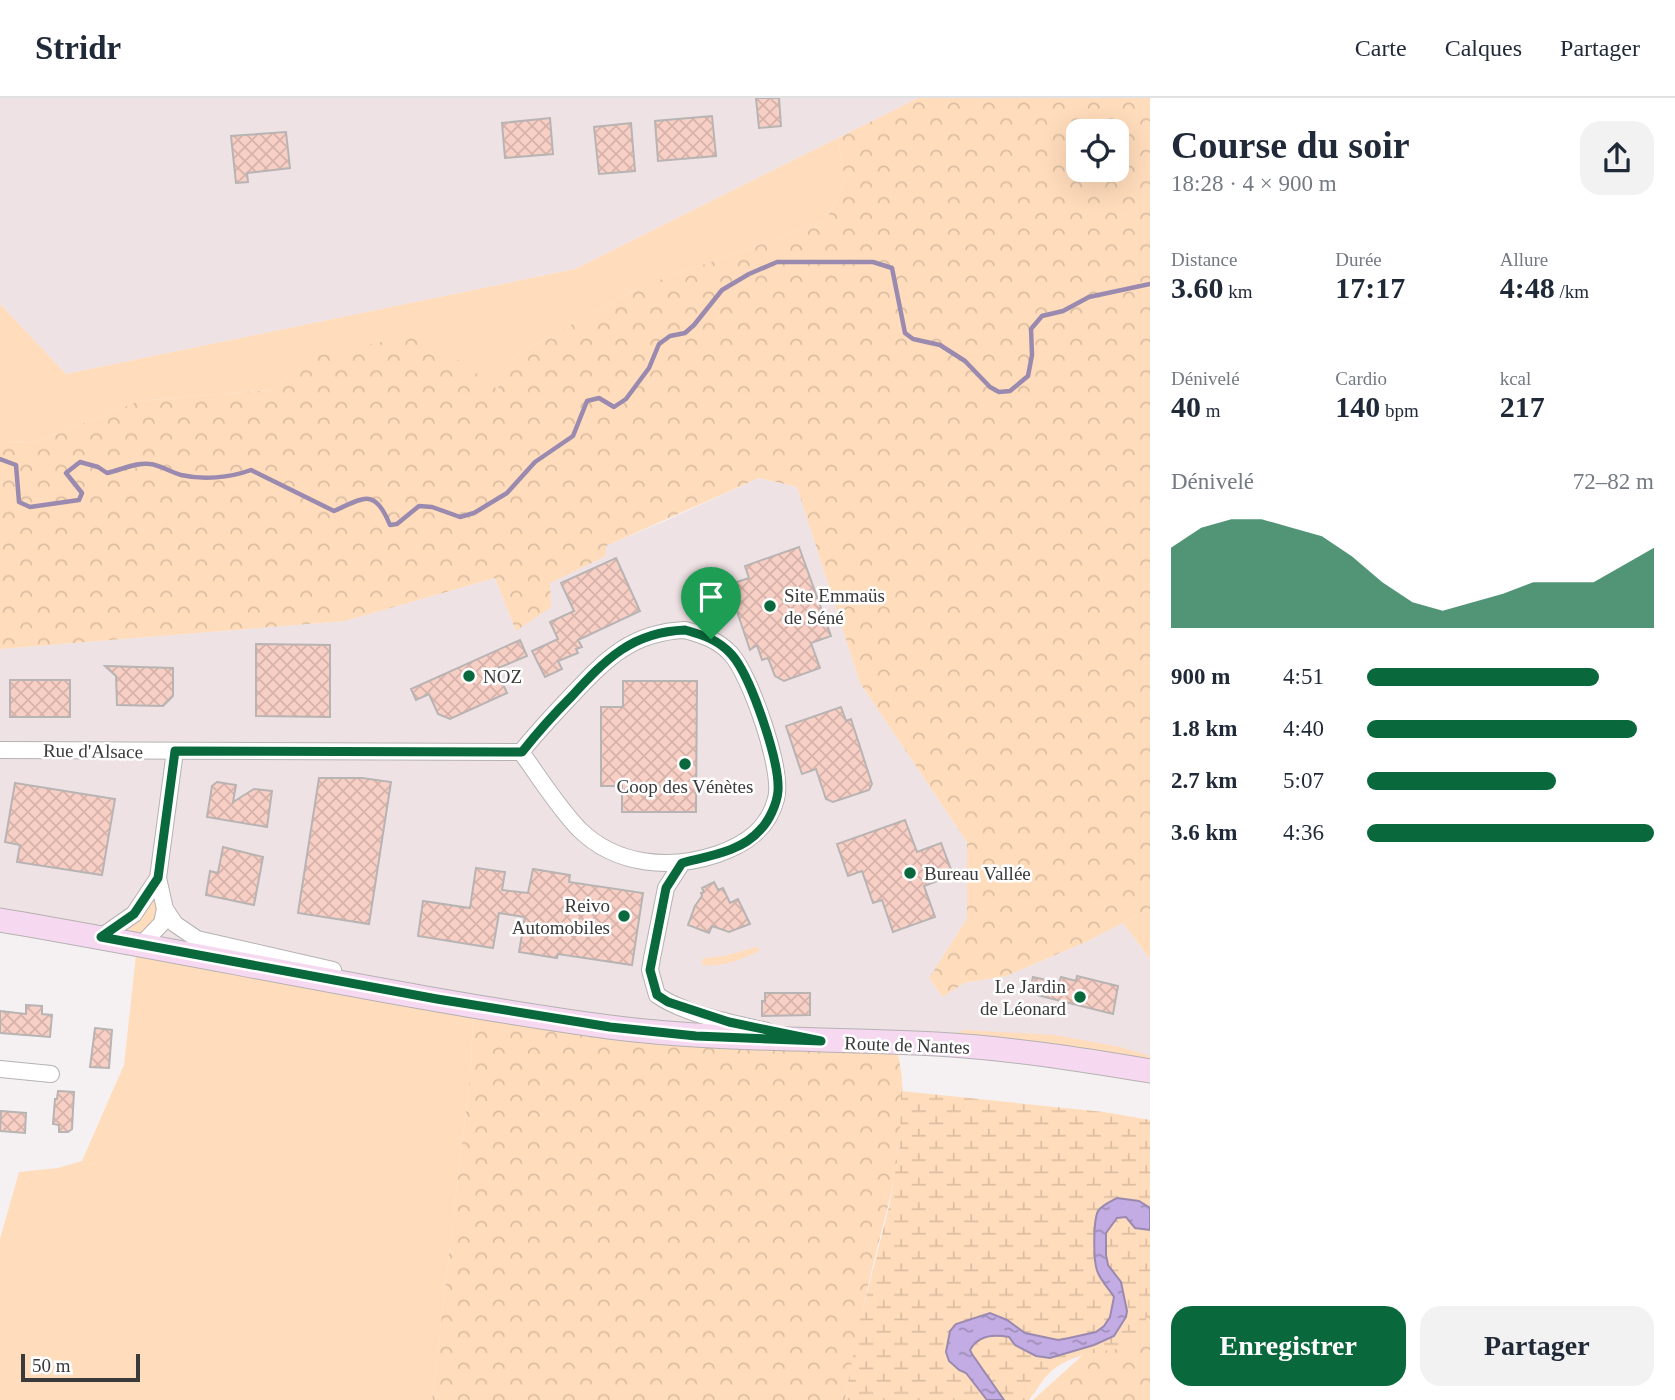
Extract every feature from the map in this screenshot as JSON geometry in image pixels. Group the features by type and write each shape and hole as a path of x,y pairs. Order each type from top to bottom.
{"main road":[{"name":"Route de Nantes","path":"0,920 610,1027 696,1036 962,1046 1052,1055 1150,1070"}],"street":[{"path":"685,630 704,635 719,643 741,667 777,771 777,797 761,830 749,840 710,856 682,863 640,861 619,855 580,830 522,752 581,685 616,651 645,637 667,631 685,630"},
{"name":"Rue d'Alsace","path":"0,750 522,752"},
{"path":"175,751 158,878 165,909 175,924 197,939 355,975 378,988"},
{"path":"682,863 666,888 652,958 650,970 657,995 668,1002 729,1022 821,1041"},
{"path":"101,937 134,914 158,878"},
{"path":"141,945 162,923 165,909"},
{"path":"0,1069 51,1074"}],"shaded area":[{"path":"0,98 918,98 575,269 66,374 0,304"},
{"path":"759,478 797,487 860,683 967,842 967,919 929,978 943,997 964,983 1006,976 1123,923 1150,959 1150,1076 1028,1058 725,1045 0,911 0,649 345,621 495,578 516,630 549,583 606,556 605,546"}],"green space":[{"path":"918,98 1150,98 1150,909 1086,942 1006,976 964,983 943,997 929,978 967,919 967,842 860,683 797,487 759,478 606,546 606,556 550,583 551,607 516,631 495,578 345,621 0,649 0,442 34,443 139,401 269,390 317,356 423,333 497,389 516,355 640,287 826,221 845,180 838,138"},
{"path":"838,138 845,180 826,221 640,287 516,355 497,389 317,356 269,390 139,401 34,443 0,442 0,304 66,374 575,269"},
{"path":"156,891 158,921 145,933 132,932 128,929 129,926 147,911"},
{"path":"1150,909 1150,959 1123,923"},
{"path":"138,937 473,1014 471,1067 432,1400 0,1400 0,1239 19,1172 58,1168 82,1161 124,1065"},
{"path":"756,947 759,951 739,960 702,965 703,958 724,956"},
{"path":"473,1014 897,1050 903,1105 897,1162 845,1400 432,1400 471,1067"},
{"path":"964,1030 1055,1035 1120,1047 1150,1056 1150,1060 963,1037 957,1033"},
{"path":"901,1091 1104,1112 1150,1120 1150,1308 1134,1345 1082,1356 1063,1363 1047,1375 1029,1400 845,1400 858,1328 889,1207 900,1145"},
{"path":"1150,1307 1150,1400 1033,1400 1085,1353"}],"water":[{"path":"1117,1198 1139,1201 1150,1208 1150,1230 1135,1228 1126,1217 1117,1218 1106,1233 1108,1265 1121,1282 1127,1311 1114,1336 1050,1358 1036,1356 1015,1345 1009,1337 992,1336 977,1341 970,1350 1004,1400 987,1400 966,1373 949,1361 946,1352 950,1331 956,1324 990,1313 1007,1320 1025,1333 1058,1340 1096,1332 1104,1326 1110,1317 1114,1297 1096,1268 1095,1224 1098,1211"}],"building":[{"path":"756,98 779,98 781,126 759,128"},
{"path":"712,116 716,156 658,161 655,121"},
{"path":"550,118 553,154 505,158 502,123"},
{"path":"631,123 635,171 599,174 594,127"},
{"path":"286,132 290,168 247,173 248,182 236,183 231,136"},
{"name":"Site Emmaüs de Séné","path":"799,547 831,636 811,643 820,668 784,681 775,676 768,658 762,660 757,645 750,650 728,585 749,578 745,566"},
{"path":"616,558 640,611 578,640 582,647 576,649 578,653 558,661 562,669 545,677 532,651 558,639 550,622 574,611 561,583"},
{"name":"NOZ","path":"520,640 527,656 496,669 507,693 450,719 438,714 429,694 416,700 411,689"},
{"path":"256,644 330,645 330,717 256,716"},
{"path":"105,666 173,668 173,696 163,706 117,705 116,676"},
{"path":"10,680 70,680 70,717 10,717"},
{"path":"623,681 697,681 696,812 622,812 622,786 601,786 601,707 623,707"},
{"path":"841,707 846,721 851,719 872,784 869,790 833,802 826,799 816,769 802,774 786,726"},
{"path":"319,778 362,778 391,782 369,924 298,913"},
{"path":"217,782 236,785 233,802 254,789 272,791 267,827 207,817 212,786"},
{"path":"15,783 115,799 102,875 17,862 20,845 5,842"},
{"path":"905,820 917,852 941,843 953,875 924,886 935,917 893,932 882,900 873,903 862,871 848,876 837,844"},
{"path":"223,847 263,857 254,905 206,895 210,871 218,873"},
{"path":"476,868 505,872 502,890 528,893 533,869 570,875 569,882 643,893 632,965 558,954 557,958 519,952 525,917 499,913 493,948 418,936 423,901 470,908"},
{"path":"714,882 718,890 723,888 730,903 738,899 750,924 729,932 712,926 709,933 688,925 701,893 704,892 702,888"},
{"path":"1077,976 1118,986 1113,1014 1029,993 1033,977 1059,983 1061,977 1076,981"},
{"path":"765,993 810,993 810,1015 762,1016"},
{"path":"26,1005 42,1006 42,1014 52,1015 50,1037 0,1033 0,1011 26,1014"},
{"path":"95,1028 112,1030 109,1068 90,1067"},
{"path":"58,1091 74,1092 72,1129 68,1132 59,1132 59,1125 53,1124"},
{"path":"1,1111 26,1113 25,1133 0,1131"}],"waterway":[{"path":"0,459 16,465 19,502 30,507 79,500 82,493 66,473 80,462 98,467 107,473 145,464 181,475 207,478 251,470 334,511 361,500 374,501 385,513 390,525 397,524 419,506 432,507 460,517 474,513 507,493 535,462 573,436 587,401 599,398 614,407 626,399 649,368 659,344 670,336 685,333 722,290 777,262 873,262 892,268 905,333 913,339 940,345 965,361 990,387 999,392 1010,391 1028,376 1032,355 1031,329 1042,316 1063,311 1089,297 1150,284"}],"place":[{"name":"Site Emmaüs de Séné","path":"770,606"},
{"name":"NOZ","path":"469,676"},
{"name":"Coop des Vénètes","path":"685,764"},
{"name":"Bureau Vallée","path":"910,873"},
{"name":"Reivo Automobiles","path":"624,916"},
{"name":"Le Jardin de Léonard","path":"1080,997"}],"route":[{"path":"685,630 711,639 731,654 741,667 770,744 777,771 777,797 761,830 749,840 735,848 682,863 666,888 650,970 652,982 657,995 668,1002 729,1022 821,1041 696,1036 610,1027 437,999 101,937 134,914 158,878 175,751 522,752 600,665 616,651 645,637 667,631 685,630"}]}
